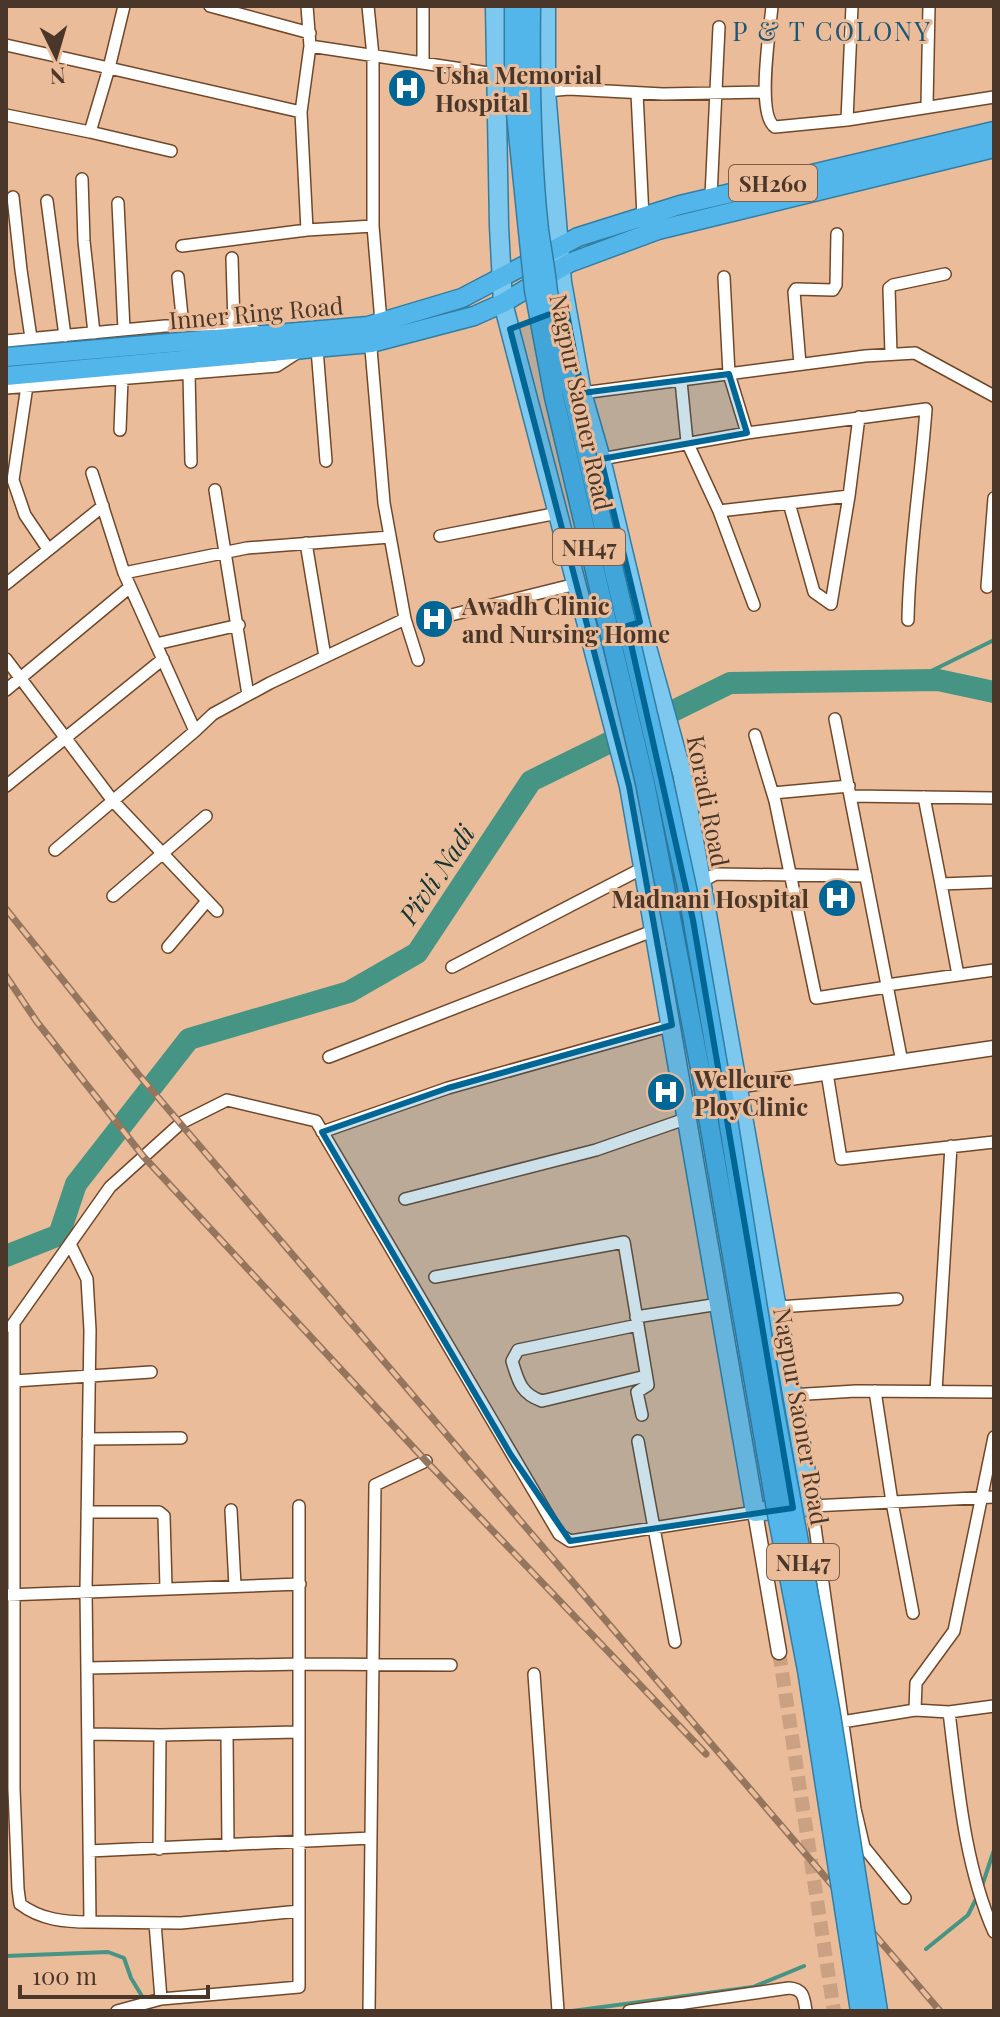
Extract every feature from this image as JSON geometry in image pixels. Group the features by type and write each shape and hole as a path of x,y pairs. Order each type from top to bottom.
{"highway":[{"name":"Nagpur Saoner Road","path":"514,6 514,94 534,290 554,397 645,783 703,1086"},
{"name":"Nagpur Saoner Road","path":"531,6 530,79 534,154 539,230 548,292 663,778 727,1083"},
{"name":"SH260","path":"501,277 578,237 711,196 994,131"},
{"name":"SH260","path":"503,303 560,268 658,230 994,148"},
{"name":"Inner Ring Road","path":"6,357 86,360 309,349 462,298 501,277"},
{"name":"Inner Ring Road","path":"6,376 86,360 261,336 373,330 474,316 503,303"},
{"name":"Koradi Road","path":"727,1083 727,1113"},
{"path":"683,1091 703,1086"},
{"name":"NH47","path":"703,1086 707,1115"},
{"name":"Nagpur Saoner Road","path":"727,1113 772,1397 830,1709 878,2011"},
{"name":"Nagpur Saoner Road","path":"707,1115 807,1670 860,2011"}],"main road":[{"path":"495,6 503,303 629,786 755,1512 812,1506"},
{"path":"546,6 546,91 557,249"},
{"path":"495,66 546,51"},
{"name":"Koradi Road","path":"557,249 582,393 682,773 727,1083 778,1307 812,1506"},
{"path":"510,329 566,308"},
{"path":"591,639 640,622"}],"street":[{"path":"90,132 124,6"},
{"path":"210,6 310,33"},
{"path":"307,6 310,46 301,112 307,230"},
{"path":"368,6 373,56 373,330 384,503 405,619 418,660"},
{"path":"423,6 423,63"},
{"path":"772,6 765,92 768,120 775,127 847,120 927,105 994,97"},
{"path":"847,120 852,6"},
{"path":"927,105 929,6"},
{"path":"711,196 719,27"},
{"path":"6,45 301,112"},
{"path":"310,46 423,63 495,66"},
{"path":"546,91 765,92"},
{"path":"637,93 643,217"},
{"path":"6,115 171,151"},
{"path":"82,179 84,241 94,333"},
{"path":"13,197 31,338"},
{"path":"47,201 65,336"},
{"path":"118,203 124,330"},
{"path":"182,246 307,230 373,226"},
{"path":"800,364 794,292 796,289 833,290 836,285 837,234"},
{"path":"232,258 234,325"},
{"path":"891,354 889,288 945,274"},
{"path":"178,277 183,326"},
{"path":"724,277 729,374 747,433"},
{"path":"6,341 124,330 246,324 261,336"},
{"path":"6,388 277,366 309,349 326,461"},
{"path":"582,393 800,364 915,353 994,396"},
{"path":"189,374 191,462"},
{"path":"120,430 122,379"},
{"path":"681,381 687,442 719,511 754,605"},
{"path":"27,386 13,480 25,515 48,549"},
{"path":"601,459 687,442 926,409 909,576 908,620"},
{"path":"789,503 814,592 831,604 859,417"},
{"path":"92,473 124,573 195,731"},
{"path":"215,490 248,695"},
{"path":"719,511 849,496"},
{"path":"987,587 994,498"},
{"path":"6,584 103,506"},
{"path":"440,536 558,513"},
{"path":"124,573 226,551 390,537"},
{"path":"306,543 325,657"},
{"path":"447,616 576,584"},
{"path":"6,690 130,587"},
{"path":"55,850 213,714 405,619"},
{"path":"156,644 239,625"},
{"path":"6,659 113,801 217,911"},
{"path":"6,786 163,659"},
{"path":"835,719 902,1062"},
{"path":"755,735 773,793 816,998 994,970"},
{"path":"773,793 850,791 994,798"},
{"path":"924,797 958,975"},
{"path":"113,896 206,816"},
{"path":"452,967 643,868"},
{"path":"700,882 716,874 866,876"},
{"path":"941,884 994,882"},
{"path":"168,947 207,901"},
{"path":"329,1057 655,930"},
{"path":"322,1132 448,1088 672,1025"},
{"path":"727,1083 827,1073 994,1048"},
{"path":"827,1073 841,1159 994,1142"},
{"path":"299,1911 181,1923 62,1922 31,1912 20,1904 10,1789 14,1381 10,1329 110,1187 181,1123 227,1100 316,1121 559,1534 570,1541 755,1512 779,1652"},
{"path":"405,1199 596,1150 688,1118 707,1115"},
{"path":"936,1391 951,1146"},
{"path":"435,1277 624,1242 648,1385 637,1392 642,1415"},
{"path":"71,1246 87,1279 86,1590 90,1922"},
{"path":"778,1307 897,1299"},
{"path":"646,1376 542,1401 529,1397 520,1386 512,1361 518,1350 719,1304"},
{"path":"14,1381 151,1372"},
{"path":"875,1391 913,1613"},
{"path":"791,1395 875,1391 994,1392"},
{"path":"915,1710 916,1683 954,1631 989,1497 994,1437"},
{"path":"88,1439 181,1438"},
{"path":"638,1441 675,1642"},
{"path":"369,2011 375,1485 426,1461"},
{"path":"905,1898 864,1847 855,1809 812,1506 989,1497"},
{"path":"122,2009 161,1999 299,1987 299,1506"},
{"path":"231,1510 235,1586"},
{"path":"87,1512 159,1512 164,1516 166,1588"},
{"path":"10,1594 300,1584"},
{"path":"87,1668 451,1665"},
{"path":"534,1674 558,2011"},
{"path":"842,1722 915,1710 949,1712 994,1706"},
{"path":"949,1712 977,1887 994,1932"},
{"path":"88,1734 297,1732"},
{"path":"227,1734 228,1845"},
{"path":"159,1849 160,1735"},
{"path":"89,1851 371,1838"},
{"path":"155,1923 161,1999"},
{"path":"629,2011 789,1988 799,1989 803,1994 806,2011"}],"highlighted area":[{"path":"566,308 582,393 729,374 747,433 601,459 640,622 627,626 693,920 793,1508 570,1541 511,1455 322,1132 448,1088 672,1025 629,786 510,329"}],"waterway":[{"path":"913,680 994,640"},
{"name":"Pivli Nadi","path":"6,1256 59,1235 76,1184 189,1039 349,992 417,953 531,781 730,683 938,680 994,692"},
{"path":"981,1889 994,1850"},
{"path":"926,1949 968,1915 977,1897"},
{"path":"6,1956 108,1952 124,1958 131,1978 151,2011"},
{"path":"572,2011 753,1987 804,1966"}],"tunnel":[{"path":"779,1652 834,2011"}],"railway":[{"path":"6,909 138,1074 940,2011"},
{"path":"6,976 37,1022 143,1156 426,1461 706,1754"}],"place":[{"name":"Usha Memorial Hospital","path":"407,88"},
{"name":"Awadh Clinic and Nursing Home","path":"434,619"},
{"name":"Madnani Hospital","path":"837,898"},
{"name":"Wellcure PloyClinic","path":"666,1092"}],"district":[{"name":"P & T COLONY","path":"832,30"}]}
